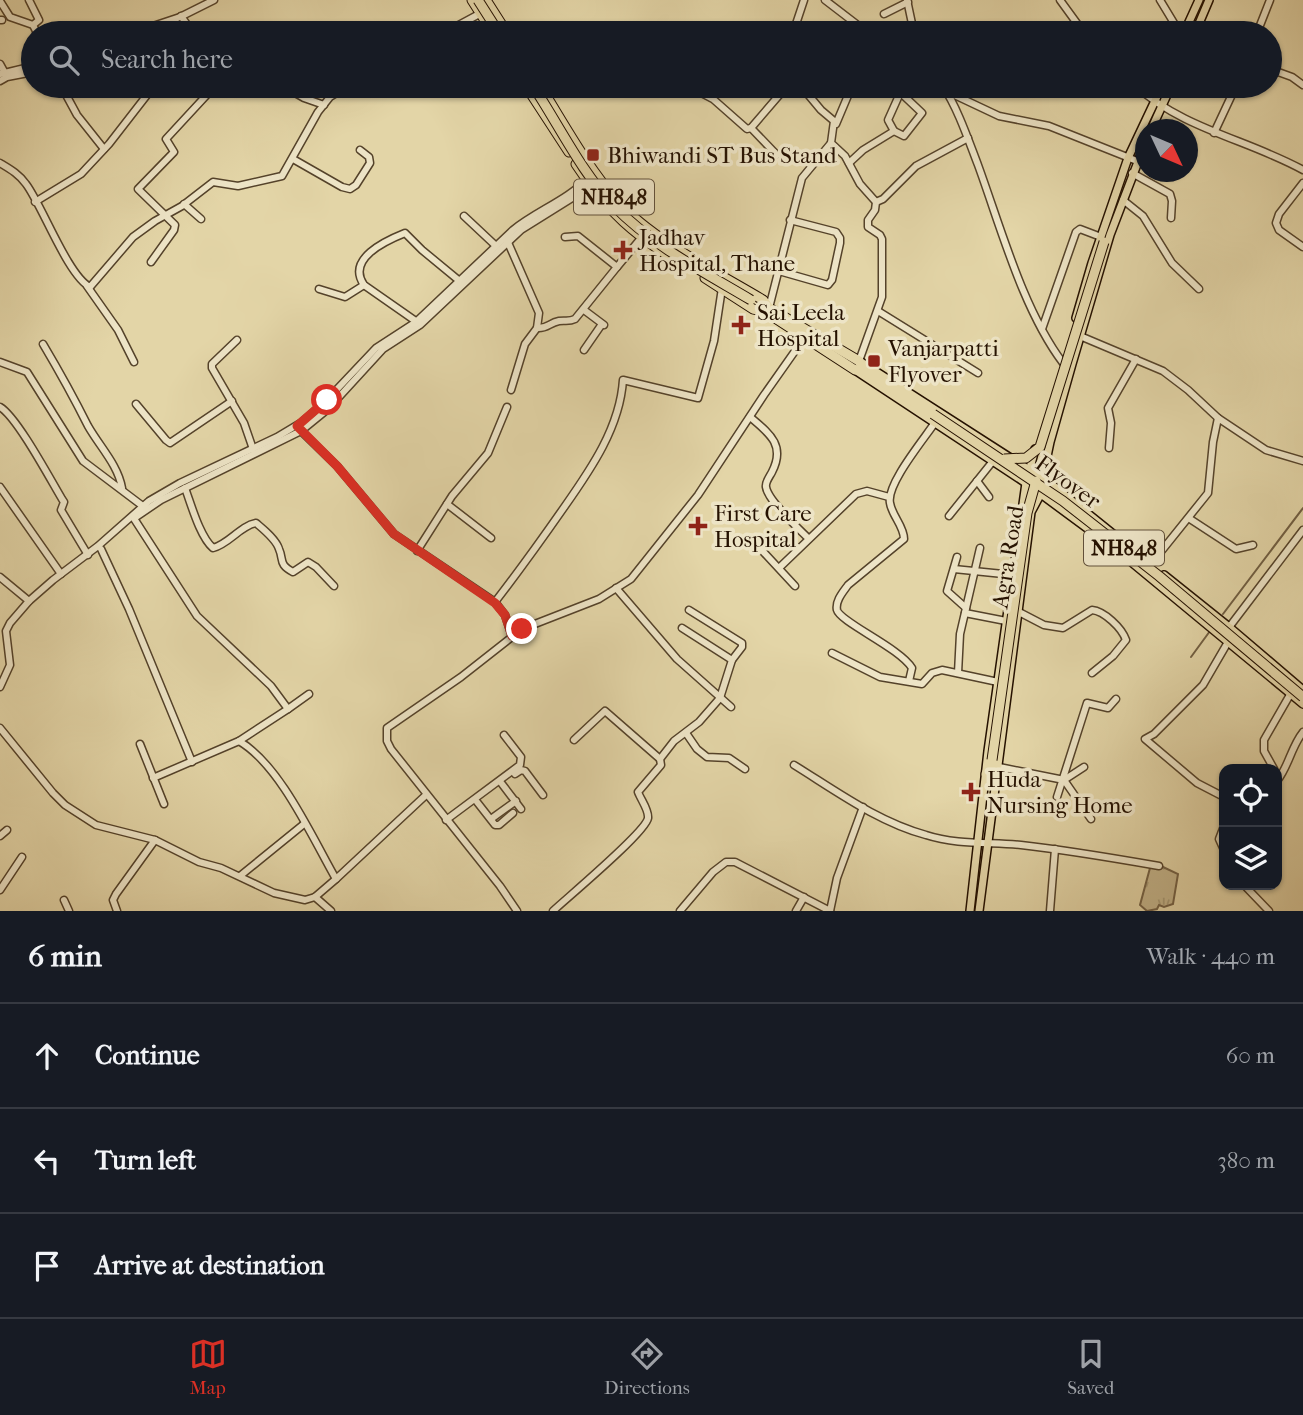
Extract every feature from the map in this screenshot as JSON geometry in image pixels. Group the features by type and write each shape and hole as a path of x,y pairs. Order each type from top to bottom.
{"highway":[{"path":"472,0 486,21"},
{"path":"478,0 491,21"},
{"path":"488,4 499,21"},
{"name":"NH848","path":"534,98 607,208 642,237 753,309 764,308 860,366"},
{"path":"541,98 583,165 612,204 658,244 764,308"},
{"name":"NH848","path":"548,98 597,176 619,203 654,233 763,300 764,308"},
{"path":"998,460 1026,458 1040,447 1102,237"},
{"name":"Flyover","path":"860,366 1031,482 1158,576 1303,697"},
{"path":"993,768 1031,482"}],"main road":[{"path":"1188,21 1199,0"},
{"path":"1200,21 1209,0"},
{"name":"Agra Road","path":"1154,119 1159,98"},
{"name":"Agra Road","path":"978,911 993,768 998,682 1013,575 1031,482 1029,471 1102,237 1133,160 1162,98"},
{"name":"Agra Road","path":"970,911 977,844 993,768 1019,611 1031,512 1047,482 1046,461 1050,442 1135,157"},
{"path":"860,366 935,422 998,460"},
{"path":"860,366 940,413 1047,482 1229,627 1303,691"},
{"path":"1031,482 1040,494 1118,551 1303,704"}],"street":[{"path":"29,0 38,16 38,21"},
{"path":"170,21 214,0"},
{"path":"173,21 222,0"},
{"path":"797,21 804,0"},
{"path":"825,0 852,21"},
{"path":"1060,0 1075,21"},
{"path":"1160,0 1174,21"},
{"path":"0,1 10,17 22,21"},
{"path":"884,14 907,1 911,21"},
{"path":"1261,21 1268,1"},
{"path":"466,21 481,13 488,4"},
{"path":"182,17 185,21"},
{"path":"0,64 4,74"},
{"path":"0,81 4,74 21,69"},
{"path":"1282,73 1303,85"},
{"path":"68,98 77,115 104,149"},
{"path":"35,202 81,174 144,98"},
{"path":"151,261 175,227 139,191 139,187 174,152 166,139 204,98"},
{"path":"304,98 324,105"},
{"path":"87,286 96,282 134,237 213,182 238,186 277,179 286,173 330,98"},
{"path":"711,98 744,128 751,128 777,155"},
{"path":"751,128 777,98"},
{"path":"811,98 836,124"},
{"path":"764,308 779,271 802,178 831,143 847,98"},
{"path":"896,98 888,120 894,131 904,136 922,113 909,98"},
{"path":"949,98 968,138 1021,282 1042,329 1063,363 1072,364"},
{"path":"964,98 999,116 1049,126 1133,160"},
{"path":"1151,98 1214,133 1303,170"},
{"path":"1214,133 1230,98"},
{"path":"849,163 863,150 894,131"},
{"path":"860,366 883,288 882,239 867,223 876,202 883,199 916,166 968,138"},
{"path":"831,143 849,163 860,184 876,202"},
{"path":"293,159 342,187 350,188 356,184 370,163 369,157 360,150"},
{"path":"0,163 24,181 60,246 118,330 134,362"},
{"path":"1132,173 1170,194 1171,218"},
{"path":"462,283 496,246 597,176"},
{"path":"1303,183 1279,214 1276,223 1279,230 1303,247"},
{"path":"1123,200 1143,216 1172,263 1199,289"},
{"path":"184,204 201,219"},
{"path":"464,216 496,246"},
{"path":"779,271 828,285 832,279 840,238 836,232 790,219"},
{"path":"1042,329 1076,232 1080,229 1102,237"},
{"path":"418,323 364,285 359,277 363,258 405,233 428,257 462,283"},
{"path":"565,237 578,236 617,267"},
{"path":"537,328 545,329 559,321 572,321 584,310 642,237"},
{"path":"144,507 299,428 330,402 383,349 418,323 507,239"},
{"path":"507,239 539,313 537,328 525,344 511,390"},
{"path":"686,266 692,257"},
{"path":"319,289 345,297 364,285"},
{"path":"495,603 595,464 611,426 623,380 698,398 714,341 722,288"},
{"path":"584,310 603,325 584,350"},
{"path":"878,311 978,373"},
{"path":"517,911 391,749 387,741 387,728 461,677 512,636 541,620 598,599 631,579 698,495 807,334"},
{"path":"1080,337 1136,359 1175,379 1218,418 1266,450 1303,461"},
{"path":"237,340 214,362 222,388 247,428 254,451"},
{"path":"43,344 117,472 121,488"},
{"path":"1110,448 1111,423 1108,408 1136,359"},
{"path":"0,362 27,372 83,461 144,507"},
{"path":"136,404 170,443 232,401"},
{"path":"0,407 17,427 64,502 61,510 88,555"},
{"path":"417,551 447,504 488,453 507,407"},
{"path":"909,681 912,668 907,661 844,619 837,608 838,601 848,585 904,539 889,497 894,483 940,413"},
{"path":"750,417 771,435 778,455 766,482 767,491 808,538"},
{"path":"1151,564 1190,519 1208,493 1218,418"},
{"path":"299,428 337,466 386,528 495,603 505,615 512,636"},
{"path":"0,687 10,665 6,631 29,601 144,507 180,483 254,451"},
{"path":"949,516 998,460"},
{"path":"977,481 989,497"},
{"path":"0,487 63,573"},
{"path":"185,488 209,545 213,548 224,544 249,524 256,523 277,544 281,561 286,568 293,572 308,562 334,586"},
{"path":"779,568 856,494 867,491 889,497"},
{"path":"447,504 491,538"},
{"path":"88,555 101,549 133,517"},
{"path":"133,517 197,615 271,686 288,709"},
{"path":"1190,519 1236,550 1254,545"},
{"path":"1219,794 1196,783 1145,739 1154,734 1203,685 1229,627 1302,534"},
{"path":"756,544 795,586"},
{"path":"958,673 959,644 980,548"},
{"path":"101,549 129,609 192,762"},
{"path":"957,557 947,591 965,610 1006,621"},
{"path":"954,569 1013,575"},
{"path":"0,577 29,601"},
{"path":"616,588 677,660 731,707"},
{"path":"660,759 674,741 699,722 720,698 732,660 742,647 742,643 689,610"},
{"path":"1019,611 1044,625 1063,628 1092,610 1099,611 1124,633 1126,640 1113,656 1092,673"},
{"path":"682,628 732,660"},
{"path":"832,653 880,677 922,684 932,673 942,670 998,682"},
{"path":"1271,764 1264,751 1264,740 1291,693"},
{"path":"153,778 239,741 309,694"},
{"path":"1057,797 1087,703 1108,708 1116,699"},
{"path":"553,911 624,848 646,823 648,815 638,792 661,765 660,759 605,710 574,740"},
{"path":"0,728 65,805 96,825 155,840 199,862 240,876 274,893 304,900 315,897 336,879 426,795"},
{"path":"1282,770 1303,732"},
{"path":"686,733 697,749 707,757 729,758 745,769"},
{"path":"448,822 520,765 520,757 504,734"},
{"path":"239,741 260,755 274,772 336,879"},
{"path":"140,744 164,804"},
{"path":"794,765 893,824 926,835 977,844 1055,849 1159,866"},
{"path":"993,768 1063,780 1084,767"},
{"path":"448,822 523,770 543,794"},
{"path":"1063,780 1091,819"},
{"path":"502,784 522,809"},
{"path":"491,819 516,801"},
{"path":"477,802 497,825 513,813"},
{"path":"680,911 713,872 726,862 734,862 804,897 818,908 830,911 837,878 863,807"},
{"path":"240,876 304,824"},
{"path":"0,836 7,830"},
{"path":"117,911 113,900 116,894 155,840"},
{"path":"1050,911 1055,849"},
{"path":"0,890 22,857"},
{"path":"1249,890 1269,911"},
{"path":"315,897 331,911"},
{"path":"796,911 804,897"},
{"path":"64,900 69,911"}],"green space":[{"path":"1163,867 1178,874 1173,904 1164,907 1159,905 1157,909 1147,911 1140,905 1150,868"}],"waterway":[{"path":"1223,614 1303,508"},
{"path":"1191,657 1210,631"}],"place":[{"name":"Bhiwandi ST Bus Stand","path":"593,155"},
{"name":"Jadhav Hospital, Thane","path":"623,250"},
{"name":"Sai Leela Hospital","path":"741,325"},
{"name":"Vanjarpatti Flyover","path":"874,361"},
{"name":"First Care Hospital","path":"698,526"},
{"name":"Huda Nursing Home","path":"971,792"}],"route":[{"path":"327,400 297,426 337,466 386,528 495,603 505,615 512,636 522,629"}]}
